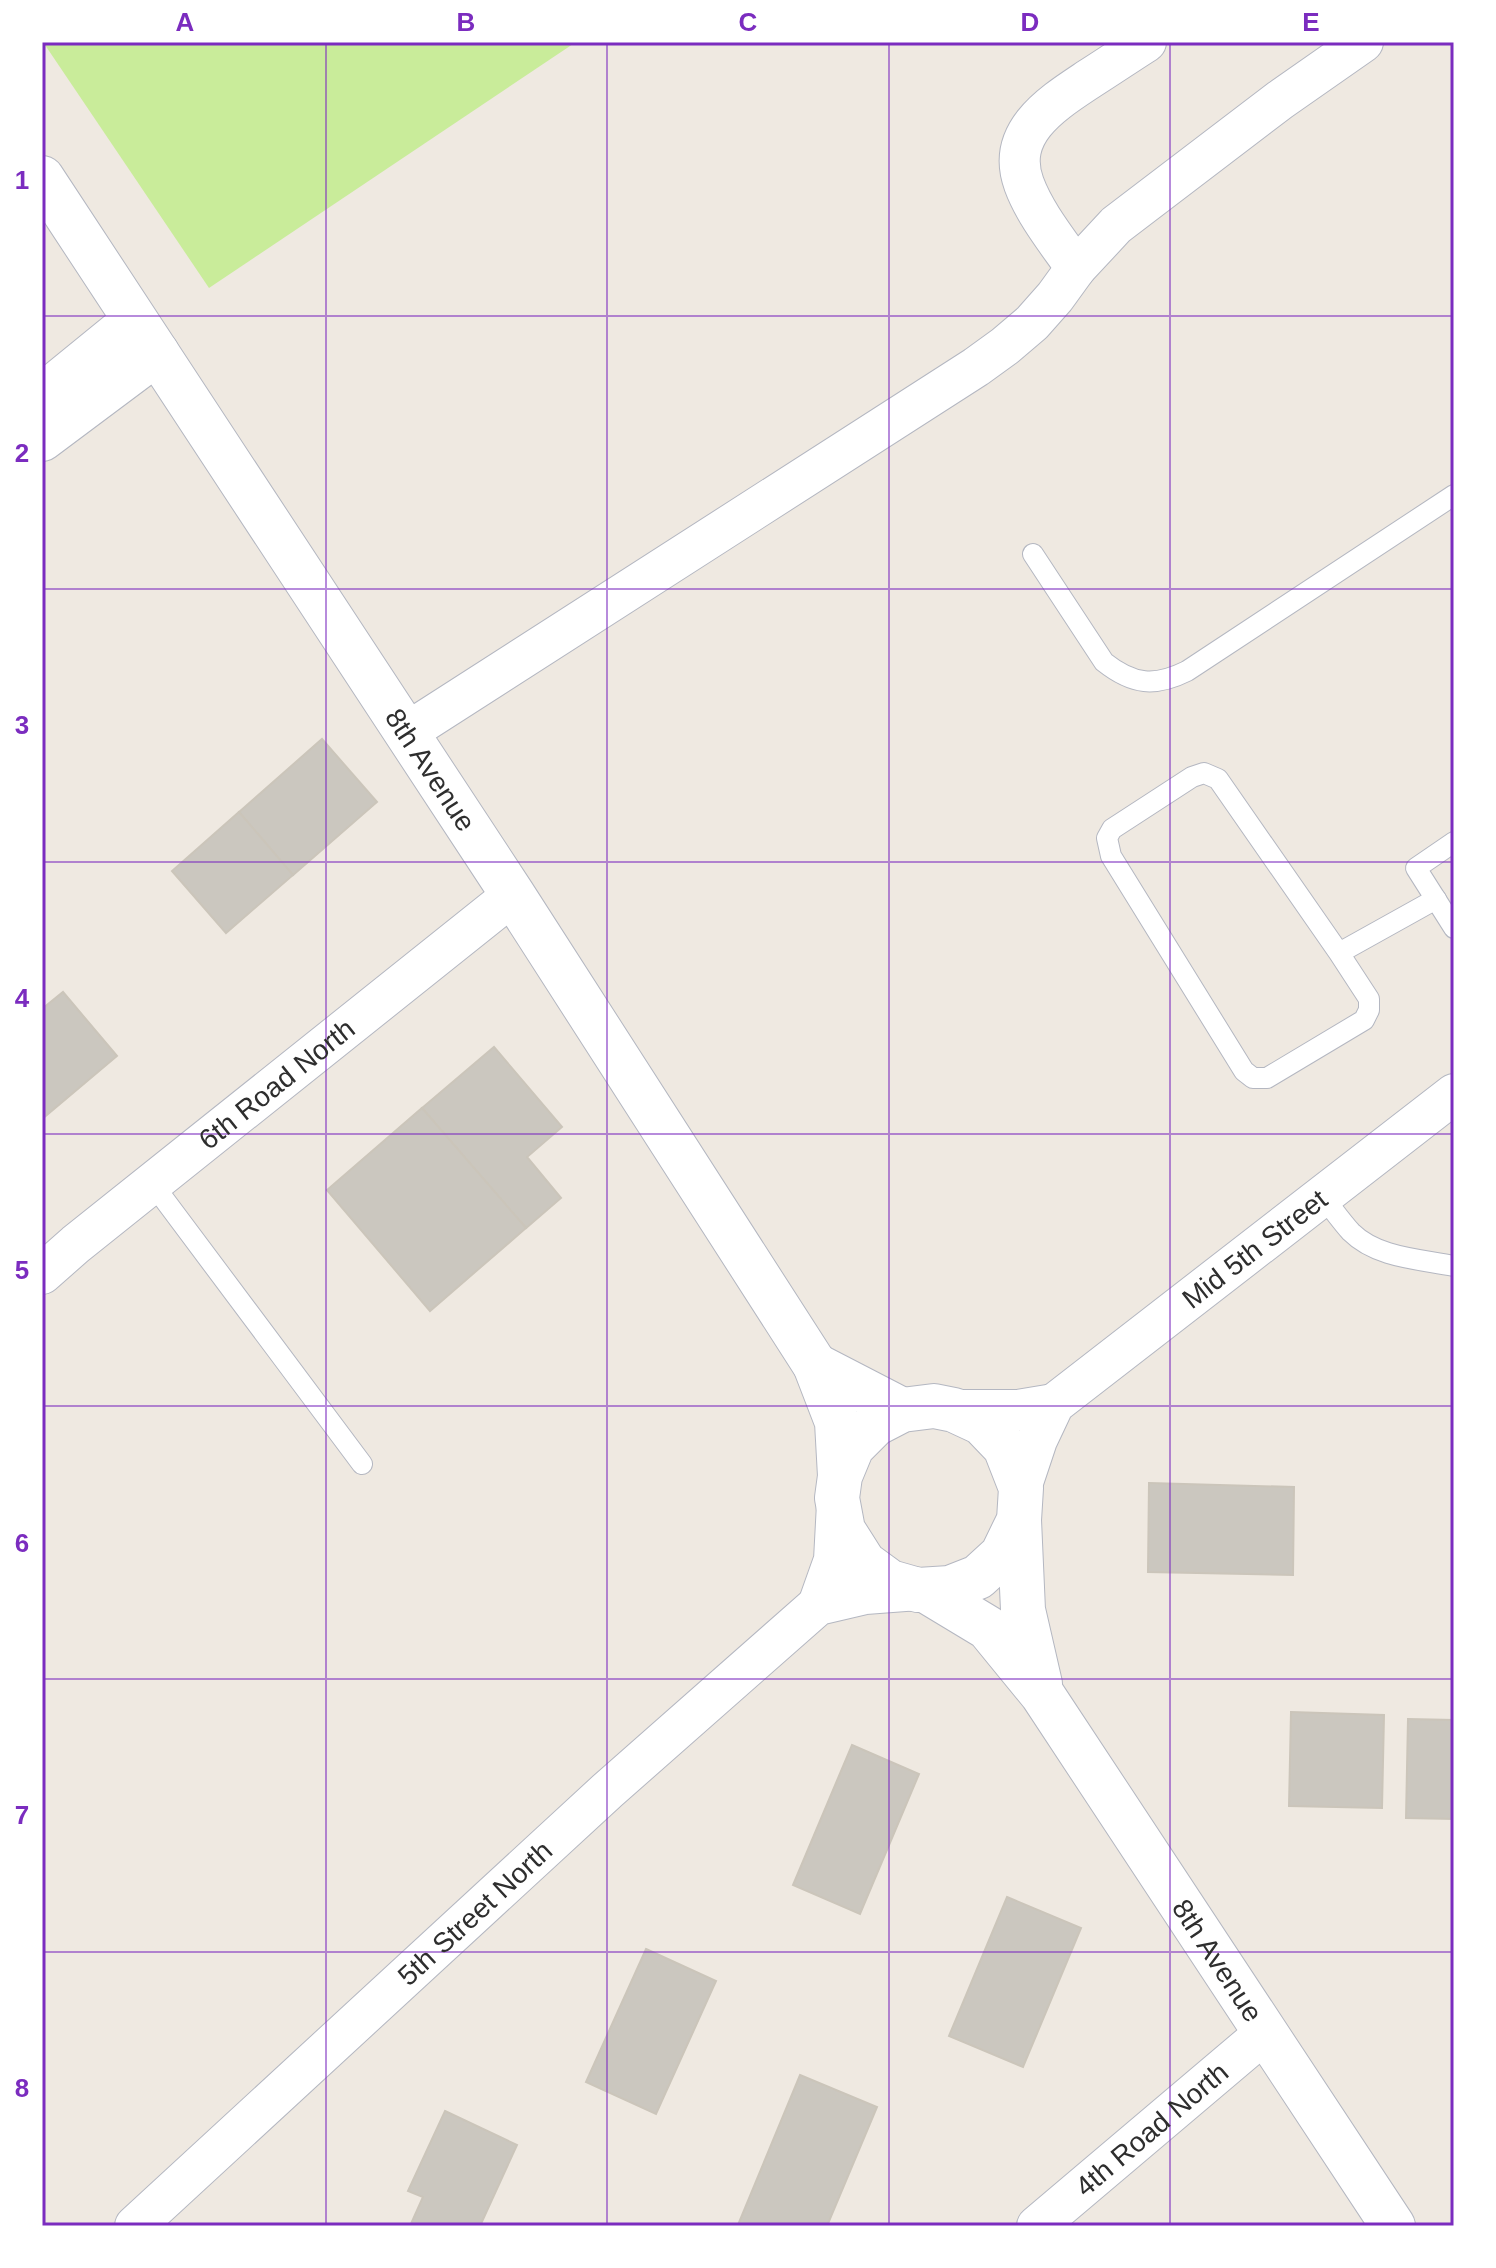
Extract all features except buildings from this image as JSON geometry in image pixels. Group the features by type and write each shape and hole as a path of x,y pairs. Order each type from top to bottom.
{"main road":[{"name":"8th Avenue","path":"42,178 513,895 815,1365 837,1422 839,1487"},
{"path":"42,396 146,337"},
{"path":"42,439 146,337"},
{"name":"8th Avenue","path":"815,1365 902,1410"},
{"path":"934,1406 954,1410 982,1423 1005,1447 1020,1504 1002,1555 978,1577 950,1588 922,1590 890,1582 864,1563 843,1530 839,1487 852,1447 875,1424 902,1410 934,1406"},
{"name":"8th Avenue","path":"1020,1504 1023,1610 1042,1694"},
{"name":"8th Avenue","path":"922,1590 988,1628 1042,1694 1393,2226"}],"street":[{"path":"1076,268 1031,201 1022,181 1020,160 1024,139 1034,121 1049,106 1146,42"},
{"path":"406,733 976,367 1032,323 1116,225 1280,100 1363,42"},
{"name":"6th Road North","path":"42,1274 513,895"},
{"name":"Mid 5th Street","path":"1020,1504 1037,1440 1054,1404 1454,1094"},
{"name":"Mid 5th Street","path":"954,1410 1018,1410 1054,1404"},
{"name":"5th Street North","path":"818,1605 834,1560 839,1487"},
{"name":"5th Street North","path":"135,2226 607,1791 818,1605 865,1594 922,1590"},
{"name":"4th Road North","path":"1037,2226 1265,2033"}],"lane":[{"path":"1033,554 1104,662 1118,674 1153,683 1187,671 1454,495"},
{"path":"1204,773 1218,779 1339,953 1369,999 1369,1010 1364,1020 1267,1078 1253,1078 1244,1071 1111,856 1107,838 1112,829 1192,777 1204,773"},
{"path":"1454,842 1416,868 1454,928"},
{"path":"1339,953 1436,899"},
{"path":"152,1183 362,1464"},
{"path":"1323,1197 1352,1232 1370,1246 1391,1254 1454,1266"}],"green space":[{"path":"43,42 576,42 209,288"}]}
